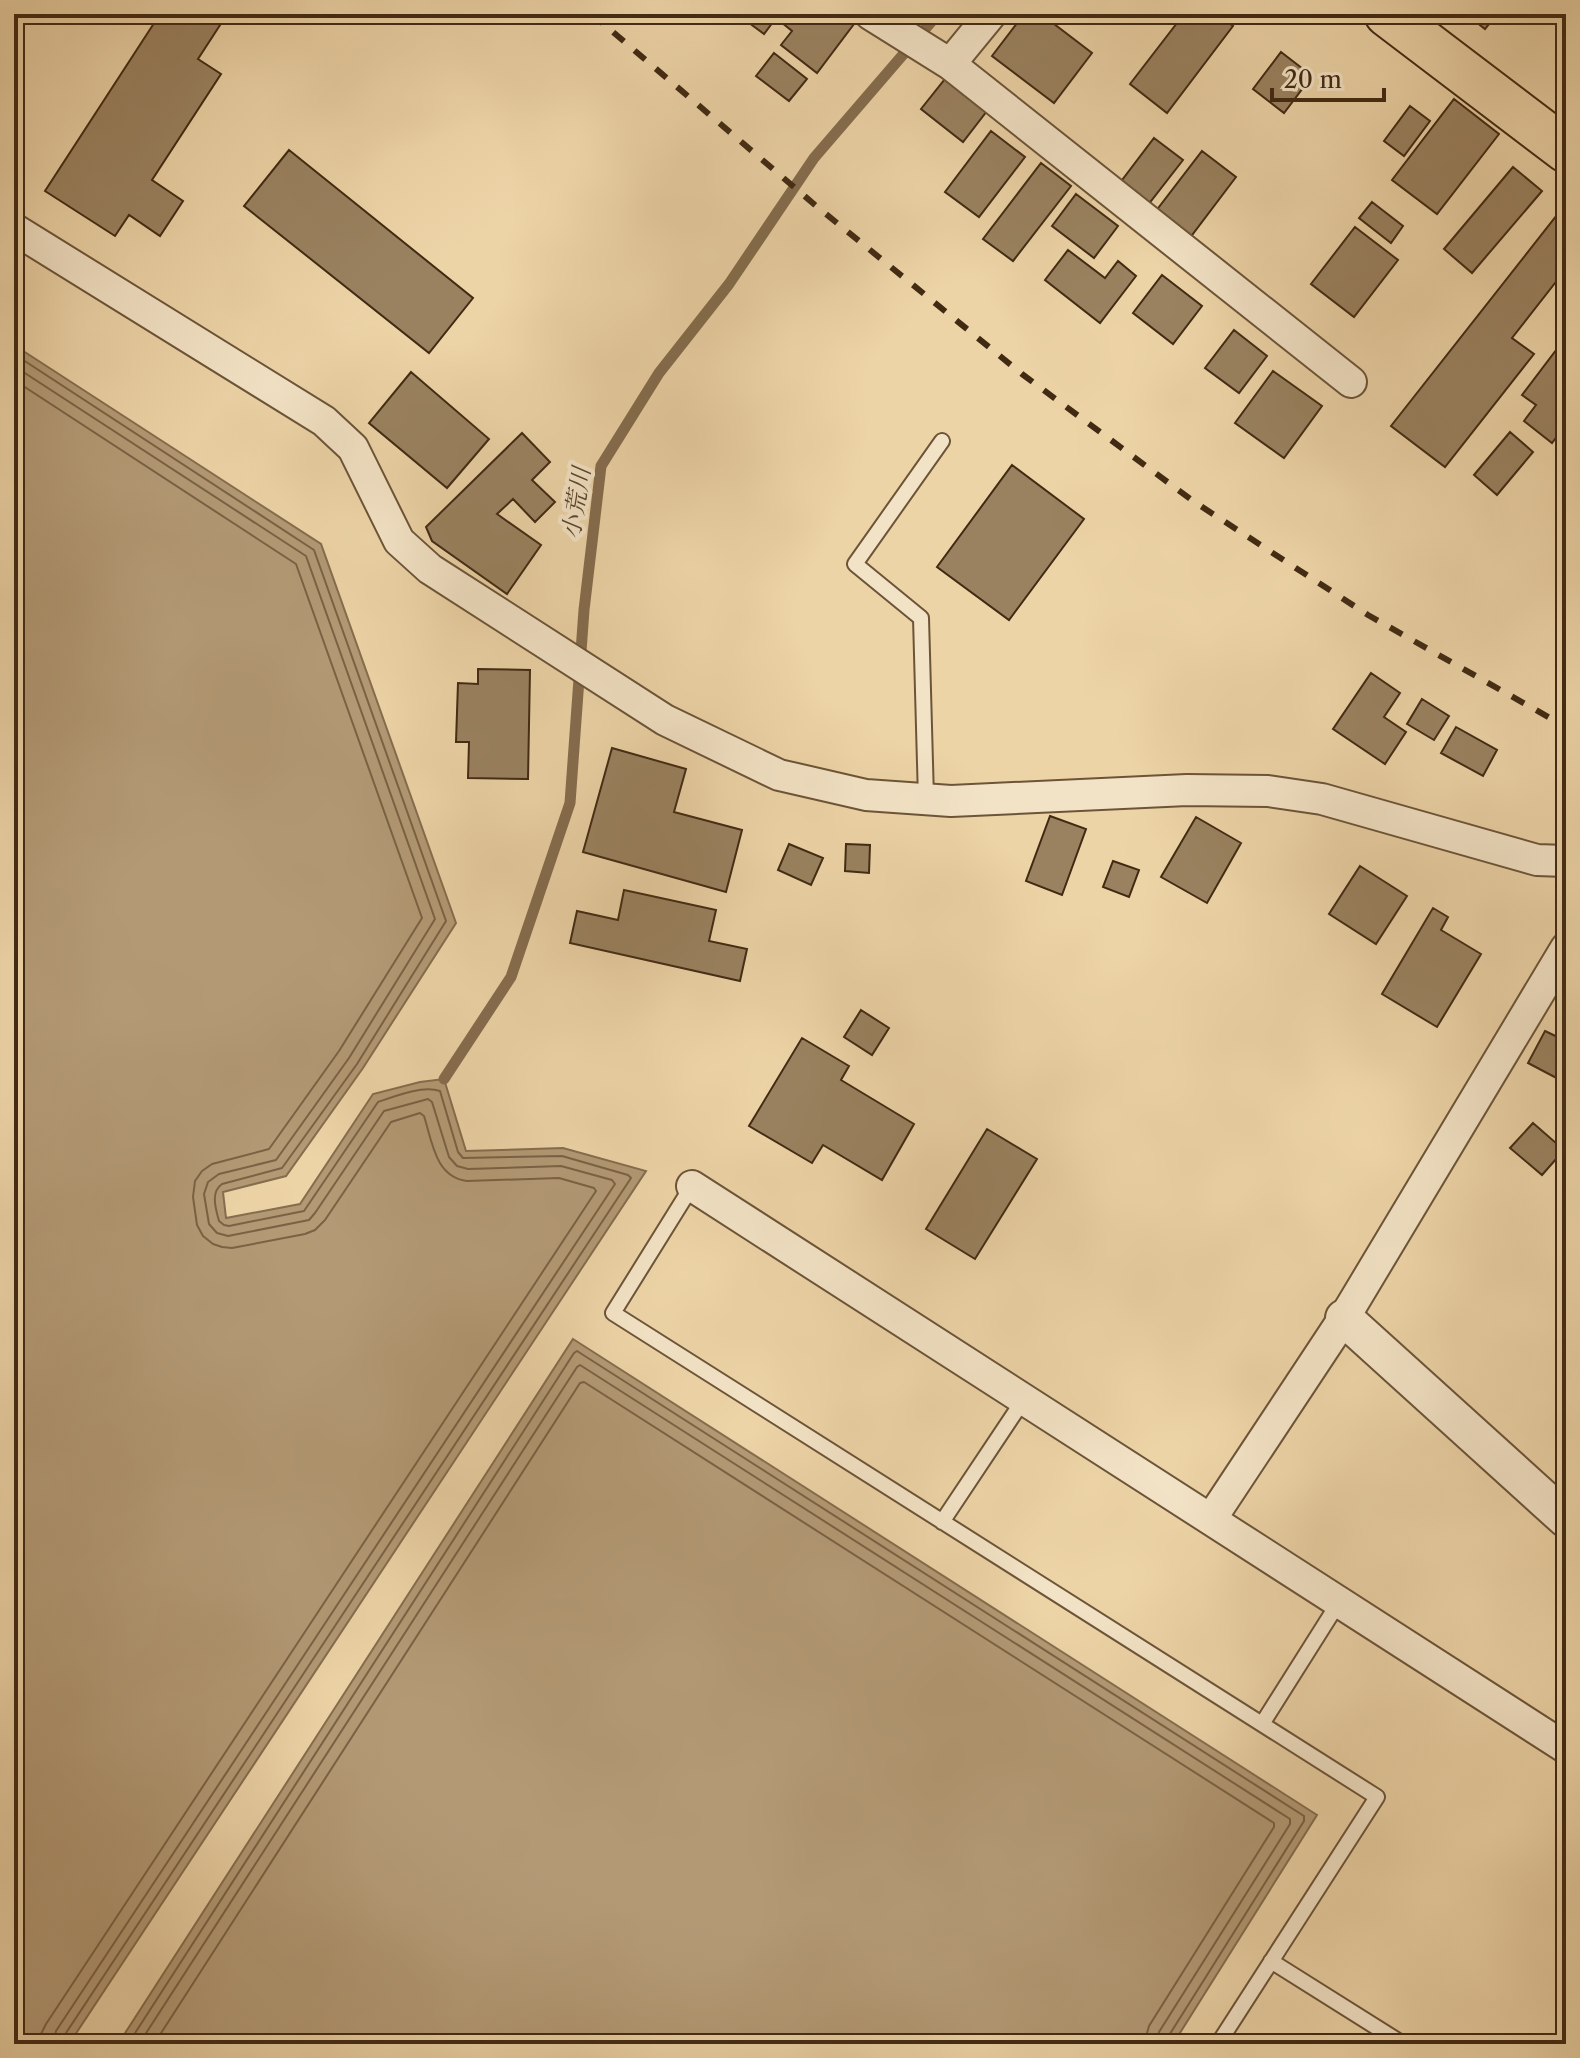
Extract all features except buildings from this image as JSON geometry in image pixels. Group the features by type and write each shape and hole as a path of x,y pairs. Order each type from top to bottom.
{"highway":[{"path":"1387,14 1566,150"}],"street":[{"path":"870,14 950,64 1351,382"},
{"path":"950,64 991,14"},
{"path":"14,229 324,421 353,448 399,541 430,569 665,720 779,775 866,795 951,801 1187,790 1268,791 1322,799 1537,860 1566,861"},
{"path":"1211,1519 1344,1318 1566,948"},
{"path":"692,1186 1566,1748"},
{"path":"1344,1318 1566,1519"}],"lane":[{"path":"926,799 921,618 855,564 942,441"},
{"path":"692,1186 613,1313 1377,1797 1218,2044"},
{"path":"942,1522 1024,1399"},
{"path":"1262,1724 1339,1602"},
{"path":"1271,1961 1403,2044"}],"water":[{"path":"14,345 321,544 456,923 363,1068 286,1176 223,1192 226,1218 300,1204 373,1094 444,1079 466,1151 563,1148 646,1171 69,2044 14,2044"},
{"path":"573,1339 1317,1815 1173,2044 118,2044"}],"waterway":[{"name":"小荒川","path":"444,1079 511,977 570,803 584,610 601,466 659,373 729,284 814,158 938,14"}],"railway":[{"path":"592,14 815,205 1022,374 1193,501 1368,615 1566,727"}]}
